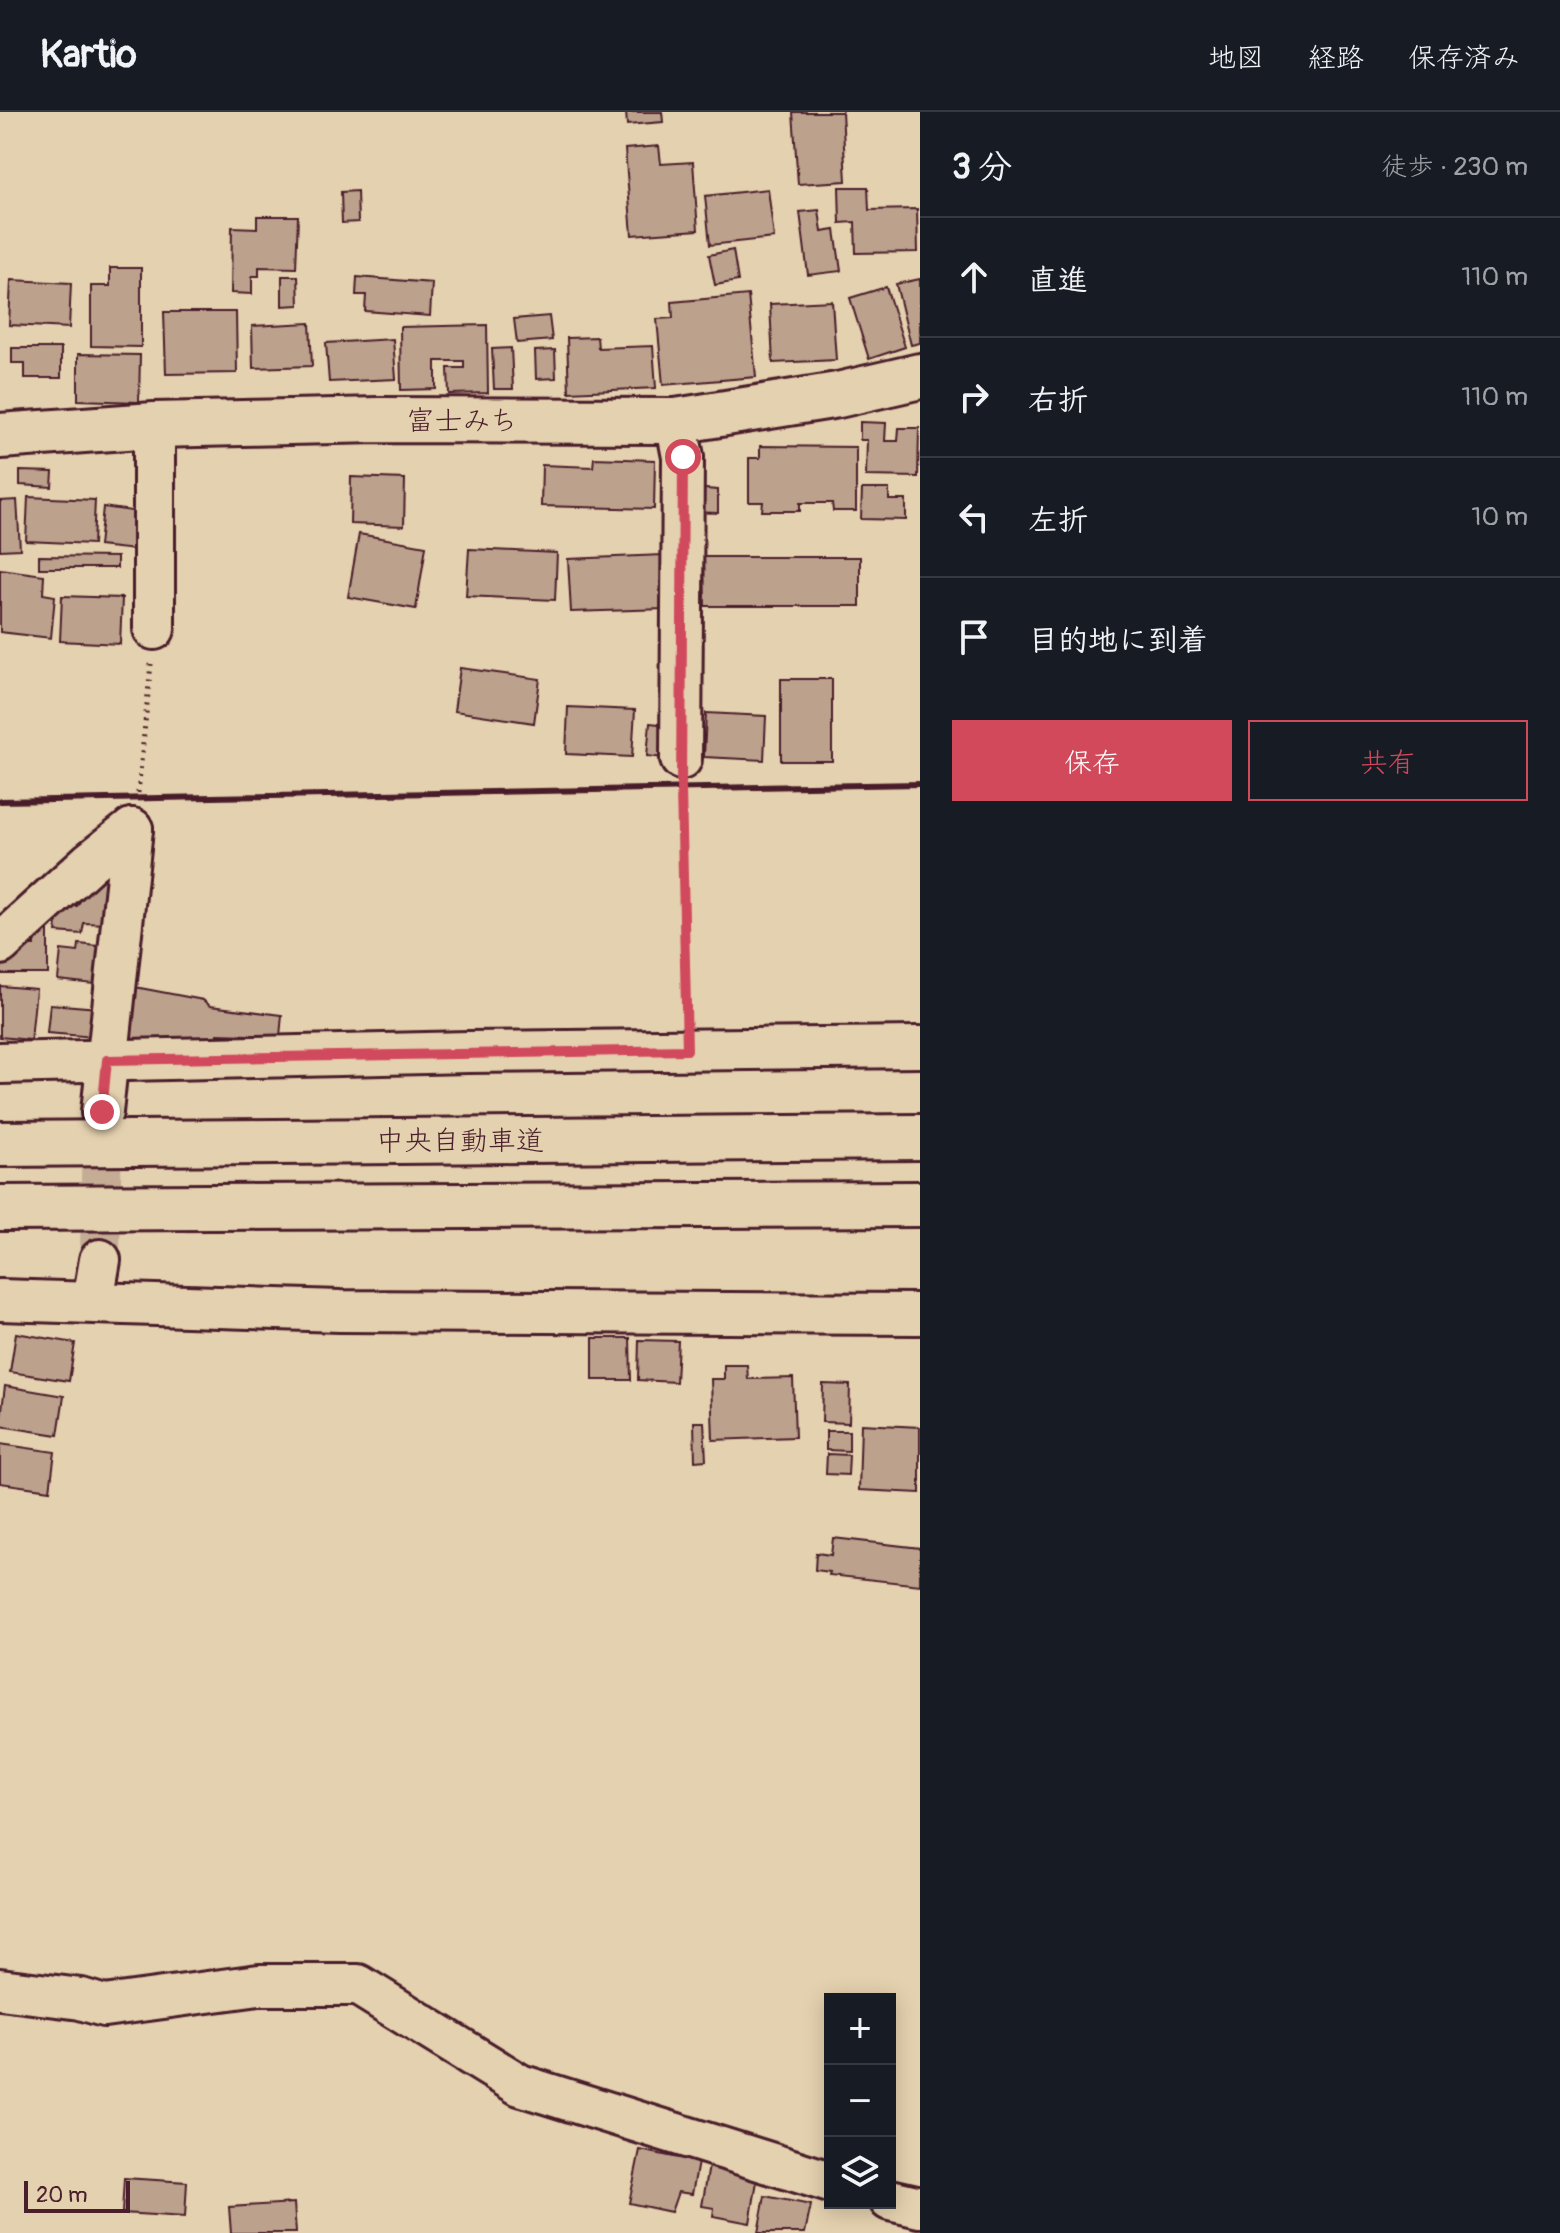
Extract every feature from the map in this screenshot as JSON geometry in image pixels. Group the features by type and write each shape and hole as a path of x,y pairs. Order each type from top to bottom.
{"highway":[{"name":"富士みち","path":"0,436 154,425 379,420 676,421 838,395 920,376"},
{"name":"中央自動車道","path":"0,1144 920,1137"},
{"path":"0,1208 920,1204"}],"street":[{"path":"676,421 683,457 681,759"},
{"path":"154,425 154,629"},
{"path":"0,944 132,829"},
{"path":"102,1112 132,829"},
{"path":"0,1063 920,1047"},
{"path":"93,1301 100,1260"},
{"path":"0,1300 340,1311 920,1314"},
{"path":"2,1990 81,1999 104,2006 259,1985 358,1985 520,2085 824,2180"},
{"path":"896,2201 920,2207"}],"path":[{"path":"132,829 154,629"},
{"path":"681,759 687,1050"}],"building":[{"path":"626,112 662,112 663,122 627,125"},
{"path":"793,112 842,112 846,181 798,184"},
{"path":"659,146 661,164 693,162 698,230 632,235 625,149"},
{"path":"839,187 868,187 869,210 917,209 918,252 856,253 855,222 840,223"},
{"path":"768,189 774,238 710,245 705,196"},
{"path":"357,191 358,222 342,223 341,192"},
{"path":"819,210 822,232 835,230 841,271 808,275 800,212"},
{"path":"257,216 298,216 296,268 259,267 259,276 252,276 252,294 231,293 232,227 257,228"},
{"path":"733,250 738,281 715,285 709,255"},
{"path":"110,268 141,268 141,347 91,346 91,286 110,286"},
{"path":"282,276 298,276 299,305 282,306"},
{"path":"357,277 432,283 430,316 365,311 366,295 356,295"},
{"path":"920,279 920,343 911,345 896,284"},
{"path":"11,280 71,283 69,328 9,325"},
{"path":"886,287 905,347 869,359 850,298"},
{"path":"748,295 756,377 663,385 657,319 673,318 672,302"},
{"path":"832,301 836,360 773,363 770,304"},
{"path":"164,312 236,312 237,373 166,374"},
{"path":"549,316 552,340 517,343 514,319"},
{"path":"310,323 312,366 253,368 252,326"},
{"path":"487,325 488,393 449,394 448,368 464,368 464,361 436,361 436,389 401,390 400,327"},
{"path":"597,337 598,348 653,346 656,388 569,392 567,338"},
{"path":"393,339 396,379 329,382 326,343"},
{"path":"12,348 61,348 61,378 25,378 25,363 12,363"},
{"path":"511,348 513,389 494,389 492,349"},
{"path":"555,350 556,378 536,379 535,351"},
{"path":"78,354 140,355 139,402 78,400"},
{"path":"860,422 886,423 885,441 898,441 899,428 919,428 918,477 866,476 867,440 860,440"},
{"path":"760,446 856,447 856,511 833,511 832,503 800,503 800,511 762,511 763,502 749,502 749,458 760,458"},
{"path":"594,458 655,460 654,509 541,506 542,465 593,467"},
{"path":"20,471 53,472 52,487 20,485"},
{"path":"351,477 405,479 404,526 350,524"},
{"path":"691,488 718,490 718,513 690,512"},
{"path":"862,489 889,489 889,500 906,500 906,520 861,519"},
{"path":"28,497 95,500 93,544 26,541"},
{"path":"17,500 20,549 0,550 0,501"},
{"path":"103,507 139,512 135,550 99,546"},
{"path":"359,534 426,546 416,609 348,597"},
{"path":"469,549 557,553 555,600 466,596"},
{"path":"663,555 665,609 571,612 568,559"},
{"path":"39,556 117,557 117,568 39,568"},
{"path":"704,557 860,557 860,606 705,606"},
{"path":"0,569 44,575 43,594 55,596 51,638 0,632"},
{"path":"62,596 122,598 120,644 60,641"},
{"path":"460,668 540,679 534,723 454,711"},
{"path":"781,679 832,679 832,761 781,761"},
{"path":"568,707 635,710 632,757 566,754"},
{"path":"706,713 766,716 764,760 704,757"},
{"path":"650,723 668,725 664,758 647,756"},
{"path":"94,878 109,880 108,924 84,923 82,934 56,932 59,905 77,906"},
{"path":"34,931 48,931 48,974 0,974 4,954 20,953 20,946 34,946"},
{"path":"79,944 107,947 103,985 58,980 61,950 78,952"},
{"path":"0,986 36,989 31,1040 0,1037"},
{"path":"135,987 203,1000 210,1006 282,1015 280,1036 217,1034 216,1043 131,1040"},
{"path":"50,1004 98,1008 95,1037 47,1033"},
{"path":"16,1333 75,1343 69,1381 10,1372"},
{"path":"593,1338 630,1338 631,1380 593,1380"},
{"path":"639,1340 678,1341 676,1382 638,1380"},
{"path":"724,1365 747,1365 748,1379 793,1378 795,1437 713,1440 711,1379 724,1379"},
{"path":"823,1384 850,1385 849,1423 822,1422"},
{"path":"5,1386 64,1396 58,1435 0,1426"},
{"path":"694,1422 704,1422 706,1460 695,1461"},
{"path":"861,1424 920,1427 920,1493 859,1490"},
{"path":"826,1431 849,1431 849,1451 826,1450"},
{"path":"0,1444 55,1452 50,1490 0,1483"},
{"path":"827,1454 849,1455 848,1475 826,1474"},
{"path":"833,1538 920,1548 920,1585 829,1575 830,1572 815,1570 816,1553 831,1555"},
{"path":"640,2150 698,2162 692,2194 678,2192 671,2212 629,2203"},
{"path":"710,2160 759,2169 750,2223 713,2216 714,2208 702,2206"},
{"path":"124,2178 187,2182 185,2217 122,2213"},
{"path":"765,2196 811,2205 805,2233 758,2233"},
{"path":"294,2203 296,2233 231,2233 229,2207"}],"tunnel":[{"path":"100,1260 102,1112"}],"railway":[{"path":"0,801 920,784"}],"route":[{"path":"102,1112 107,1060 687,1050 681,789 683,457"}]}
